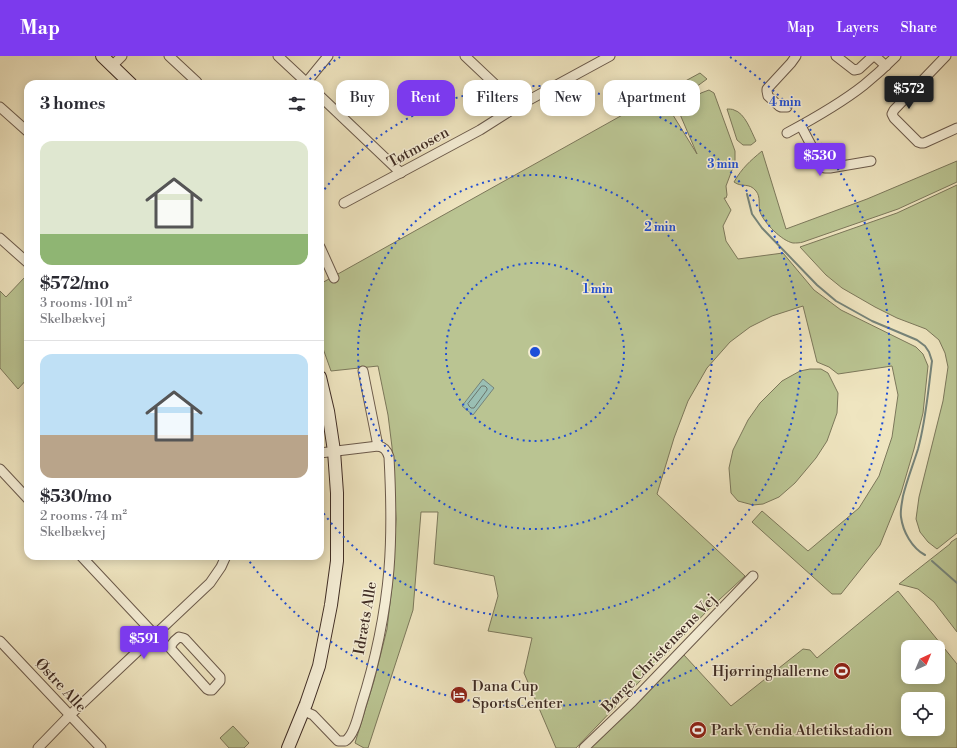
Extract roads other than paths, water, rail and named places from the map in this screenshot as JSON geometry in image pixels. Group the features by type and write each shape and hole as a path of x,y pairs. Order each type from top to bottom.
{"street":[{"path":"102,56 127,80"},
{"path":"112,66 122,56"},
{"path":"170,56 195,80"},
{"path":"278,56 302,80"},
{"path":"309,80 328,56"},
{"path":"465,56 490,80"},
{"name":"Tøtmosen","path":"532,98 610,56"},
{"path":"787,107 781,107 768,96 766,91 796,56"},
{"path":"836,56 854,70 859,69 872,57 876,57 886,66"},
{"path":"787,133 801,126 864,86 896,56"},
{"path":"946,56 894,110 892,114 894,118 918,142 921,143 957,128"},
{"path":"324,100 401,173"},
{"path":"0,107 24,128"},
{"name":"Tøtmosen","path":"344,203 480,130 502,116"},
{"path":"801,126 821,164 825,168 871,161"},
{"path":"0,238 24,259"},
{"path":"324,256 334,278"},
{"name":"Idræts Alle","path":"304,711 314,715 338,741 345,741 349,738 368,684 381,626 389,569 390,488 388,457 384,448 378,446 363,371"},
{"path":"288,748 304,711 319,666 331,606 336,568 337,493 334,451 324,394"},
{"path":"324,452 378,446"},
{"path":"0,469 24,495"},
{"path":"85,560 155,635"},
{"path":"38,748 70,715 210,583 224,560"},
{"name":"Børge Christensens Vej","path":"584,748 633,701 753,576"},
{"path":"162,629 174,641"},
{"path":"179,637 183,638 219,675 220,681 212,690 209,690 172,651 170,647 174,641 179,637"},
{"name":"Østre Alle","path":"0,641 101,748"}],"water":[{"path":"483,379 494,388 473,415 462,406"}],"waterway":[{"path":"747,194 752,214 762,228 817,285 836,301 872,321 917,340 925,346 929,352 932,361 923,427 918,449 903,496 901,512 902,523 906,534 912,544 925,555"},
{"path":"932,561 957,583"}],"place":[{"name":"Hjørringhallerne","path":"842,671"},
{"name":"Dana Cup SportsCenter","path":"459,695"},
{"name":"Park Vendia Atletikstadion","path":"698,730"}]}
